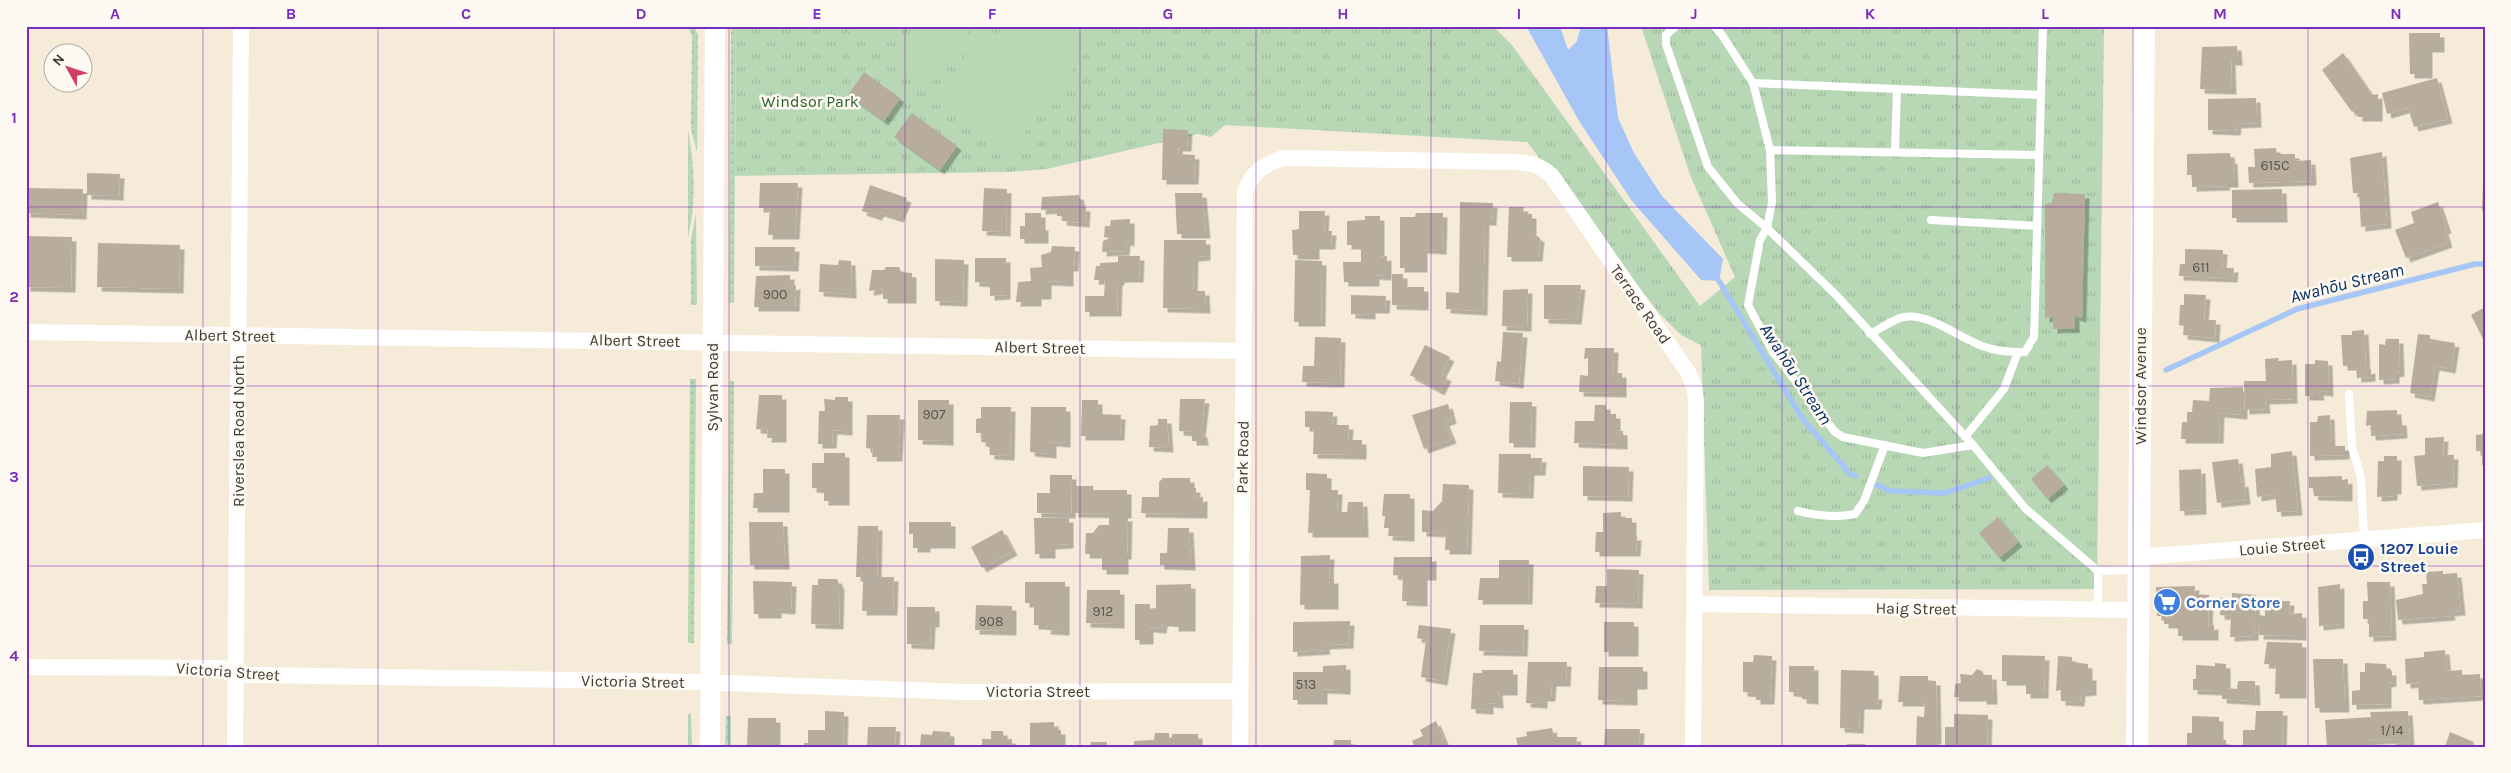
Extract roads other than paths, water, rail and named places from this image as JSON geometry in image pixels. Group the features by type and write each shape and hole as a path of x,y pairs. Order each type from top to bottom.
{"main road":[{"name":"Windsor Avenue","path":"2137,747 2144,26"}],"street":[{"name":"Riverslea Road North","path":"235,747 241,26"},
{"name":"Sylvan Road","path":"710,747 715,26"},
{"name":"Terrace Road","path":"1257,171 1267,163 1283,158 1534,164 1552,176 1688,372 1694,386 1693,747"},
{"name":"Park Road","path":"1240,747 1245,192 1249,180 1257,171"},
{"name":"Albert Street","path":"26,332 713,341 1243,351"},
{"name":"Louie Street","path":"2139,564 2364,539 2485,530"},
{"name":"Haig Street","path":"1694,604 2098,611 2138,610"},
{"name":"Victoria Street","path":"26,667 223,668 259,675 711,682 963,692 1240,691"}],"lane":[{"path":"1676,26 1666,34 1666,44 1708,167 1738,204 1767,228 1836,295 1973,445 2025,508 2098,571 2098,611"},
{"path":"1870,334 1903,317 1913,316 1949,328 1970,341 2007,352 2025,352 2034,337 2043,26"},
{"path":"1717,28 1753,83 1770,150 1772,202 1767,228 1760,240 1748,305 1773,352 1835,432 1843,436 1923,453 1973,445"},
{"path":"1753,83 2041,95"},
{"path":"1895,152 1897,89"},
{"path":"1770,150 2039,155"},
{"path":"1931,220 2037,226"},
{"path":"1965,436 2004,389 2018,352"},
{"path":"2349,394 2352,447 2361,477 2364,539"},
{"path":"1798,510 1816,515 1841,516 1855,514 1864,501 1885,445"},
{"path":"2098,571 2139,564"}],"water":[{"path":"1526,26 1560,26 1568,50 1577,41 1581,26 1607,26 1618,118 1634,153 1662,196 1723,259 1719,281 1701,280 1632,201 1579,121"}],"waterway":[{"name":"Awahōu Stream","path":"2166,370 2297,309 2475,264 2485,264"},
{"name":"Awahōu Stream","path":"1719,281 1802,418 1850,474 1856,476"},
{"name":"Awahōu Stream","path":"1874,484 1891,491 1945,493 1989,478"}],"place":[{"name":"1207 Louie Street","path":"2361,557"},
{"name":"Corner Store","path":"2167,602"}],"park label":[{"name":"Windsor Park","path":"810,101"}]}
